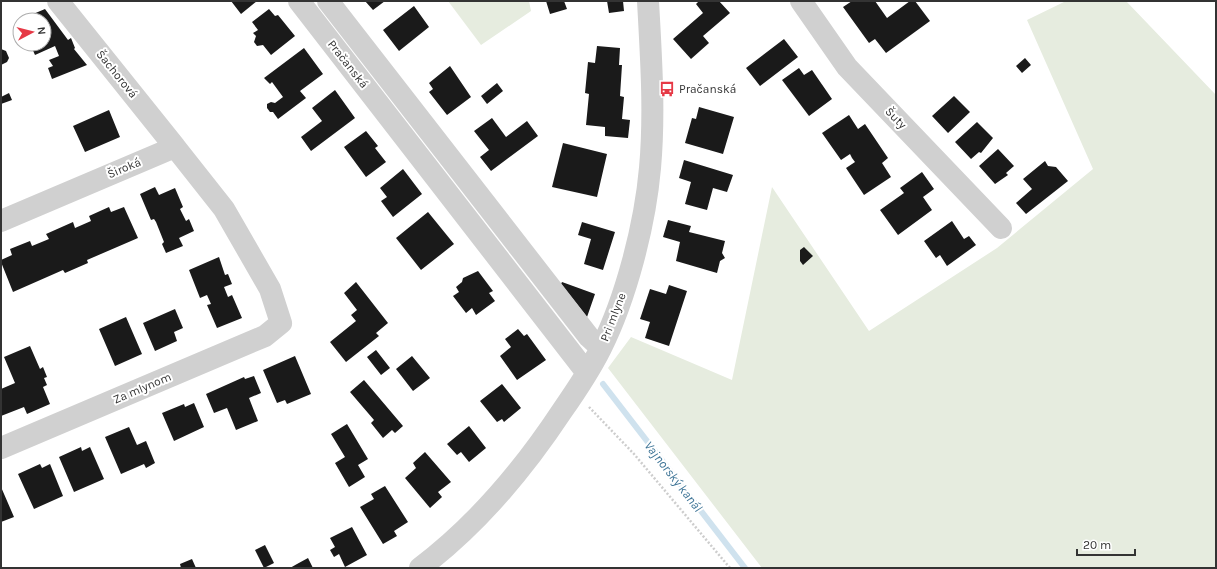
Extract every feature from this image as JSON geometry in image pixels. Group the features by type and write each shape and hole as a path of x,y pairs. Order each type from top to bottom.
{"street":[{"name":"Šachorová","path":"58,1 175,147"},
{"name":"Pračanská","path":"300,1 587,373"},
{"name":"Pračanská","path":"328,1 589,337 601,348"},
{"name":"Pri mlyne","path":"420,568 472,524 535,452 575,392 601,348 624,288 636,246 650,168 651,68 648,1"},
{"name":"Šuty","path":"801,1 847,67 1001,228"},
{"name":"Za mlynom","path":"1,448 265,336 281,324 270,289 224,209 175,147"},
{"name":"Široká","path":"1,221 175,147"}],"path":[{"path":"575,392 634,454 730,568"}],"shaded area":[{"path":"448,1 529,1 531,11 481,45"},
{"path":"1066,1 1126,1 1216,95 1216,568 762,568 608,368 631,337 732,380 772,187 869,331 997,248 1093,169 1027,20"}],"building":[{"path":"231,1 257,1 241,14"},
{"path":"365,1 385,1 373,10"},
{"path":"546,1 564,1 567,9 550,14"},
{"path":"607,1 623,1 624,11 609,13"},
{"path":"699,1 719,1 730,13 703,36 709,43 691,59 673,39 703,13 696,4"},
{"path":"852,1 875,1 887,18 910,1 915,1 930,21 886,53 875,39 869,43 843,7"},
{"path":"414,6 429,27 399,51 383,30"},
{"path":"45,9 47,12 38,12"},
{"path":"269,9 275,16 278,15 295,36 271,55 263,45 257,46 254,42 256,36 253,33 258,30 252,22"},
{"path":"52,18 68,40 71,38 75,48 74,49 87,65 52,79 48,68 53,66 49,60 59,56 55,46 52,47"},
{"path":"784,39 798,57 760,86 746,68"},
{"path":"597,46 620,48 619,65 622,65 620,96 624,97 622,119 630,120 628,138 605,136 605,127 586,125 589,94 585,93 588,62 595,63"},
{"path":"304,48 323,74 300,91 306,98 278,119 273,112 270,112 267,108 267,104 271,102 275,103 283,97 272,82 270,84 264,78"},
{"path":"1,49 6,51 9,58 7,62 1,65"},
{"path":"34,52 42,52 35,55"},
{"path":"1025,58 1031,65 1022,73 1016,66"},
{"path":"450,66 471,97 447,115 429,92 433,89 429,83"},
{"path":"799,68 804,75 812,70 832,99 809,116 782,80"},
{"path":"497,83 503,91 487,104 481,96"},
{"path":"335,90 355,118 311,151 301,137 322,121 312,108"},
{"path":"9,93 12,100 1,104 1,97"},
{"path":"954,96 970,112 948,133 932,116"},
{"path":"699,107 734,117 723,154 685,143 692,118 696,119"},
{"path":"109,110 120,137 85,152 73,126"},
{"path":"849,115 858,129 865,124 888,158 882,163 891,177 864,195 846,168 855,162 850,154 841,160 822,133"},
{"path":"492,118 506,137 527,121 538,136 491,171 480,157 489,150 474,131"},
{"path":"977,122 993,138 981,153 979,152 971,159 955,142"},
{"path":"366,131 378,146 375,148 386,162 366,177 344,147"},
{"path":"563,143 607,154 597,197 552,187"},
{"path":"998,149 1014,166 1006,173 1008,175 995,184 979,166"},
{"path":"684,160 733,175 727,192 713,188 707,210 685,204 691,182 679,178"},
{"path":"1045,161 1048,166 1056,167 1068,181 1026,214 1016,203 1032,189 1023,179"},
{"path":"403,169 422,194 393,217 381,201 387,197 380,188"},
{"path":"922,172 934,189 923,197 932,210 898,235 880,210 904,193 900,188"},
{"path":"155,187 159,195 175,188 183,207 180,209 186,221 189,219 194,231 179,238 183,246 166,253 162,244 164,242 156,222 154,219 151,220 140,194"},
{"path":"109,207 111,212 124,207 138,238 87,260 88,263 65,273 63,270 13,292 1,262 1,260 12,255 10,249 30,241 32,246 49,239 46,234 73,222 75,228 91,221 89,216"},
{"path":"428,212 454,244 421,270 396,238"},
{"path":"668,220 691,226 689,232 725,241 722,253 725,258 720,261 717,273 676,261 680,242 663,237"},
{"path":"952,221 964,239 969,236 976,245 947,266 940,255 936,258 924,241"},
{"path":"582,222 615,232 603,270 584,264 591,239 578,235"},
{"path":"804,247 813,256 803,265 800,261 800,250"},
{"path":"219,257 225,275 228,274 232,284 224,287 228,297 232,295 242,318 217,328 207,305 211,304 207,295 200,298 189,270"},
{"path":"478,271 493,291 489,293 495,301 476,315 472,308 466,313 453,296 459,292 456,287 462,282 463,278"},
{"path":"356,282 388,323 376,333 379,336 346,362 330,342 356,321 351,315 357,310 344,293"},
{"path":"562,282 595,294 587,317 561,284"},
{"path":"669,285 687,291 669,346 645,338 650,322 640,319 650,289 666,294"},
{"path":"175,309 183,328 174,332 177,341 155,351 143,323"},
{"path":"126,317 142,354 115,366 99,329"},
{"path":"518,329 524,336 527,334 546,360 517,380 500,356 511,347 505,339"},
{"path":"30,346 40,369 43,367 47,377 44,378 47,385 43,387 50,404 27,414 24,407 1,416 1,389 15,383 4,357"},
{"path":"376,350 390,368 381,375 367,357"},
{"path":"295,356 311,394 287,404 285,400 277,403 263,370"},
{"path":"412,356 430,378 413,391 396,369"},
{"path":"254,376 261,393 249,398 258,421 236,430 227,408 214,413 206,394 244,377 245,379"},
{"path":"364,380 403,426 395,433 392,430 383,438 371,423 374,420 350,392"},
{"path":"502,384 521,408 504,422 502,419 497,422 480,401"},
{"path":"194,403 204,427 174,441 162,413 184,404 185,407"},
{"path":"347,424 368,459 358,465 365,477 349,487 335,463 345,457 331,434"},
{"path":"469,426 486,448 469,462 461,452 457,455 447,444"},
{"path":"129,427 137,445 146,441 155,463 146,468 144,464 121,474 105,437"},
{"path":"81,447 82,451 90,447 104,479 74,492 59,457"},
{"path":"425,452 451,482 438,492 442,497 430,508 405,478 416,468 413,463"},
{"path":"40,464 42,468 50,464 63,496 34,509 18,474"},
{"path":"385,486 408,522 394,531 397,536 383,544 360,507 374,499 371,494"},
{"path":"1,487 14,517 1,522"},
{"path":"352,527 367,555 345,567 339,554 334,557 330,550 335,547 330,538"},
{"path":"265,545 274,563 264,568 255,550"},
{"path":"308,558 313,568 290,568 297,564"},
{"path":"192,559 196,568 181,568 180,564"}],"waterway":[{"name":"Vajnorský kanál","path":"603,384 745,568"}],"place":[{"name":"Pračanská","path":"667,89"}]}
